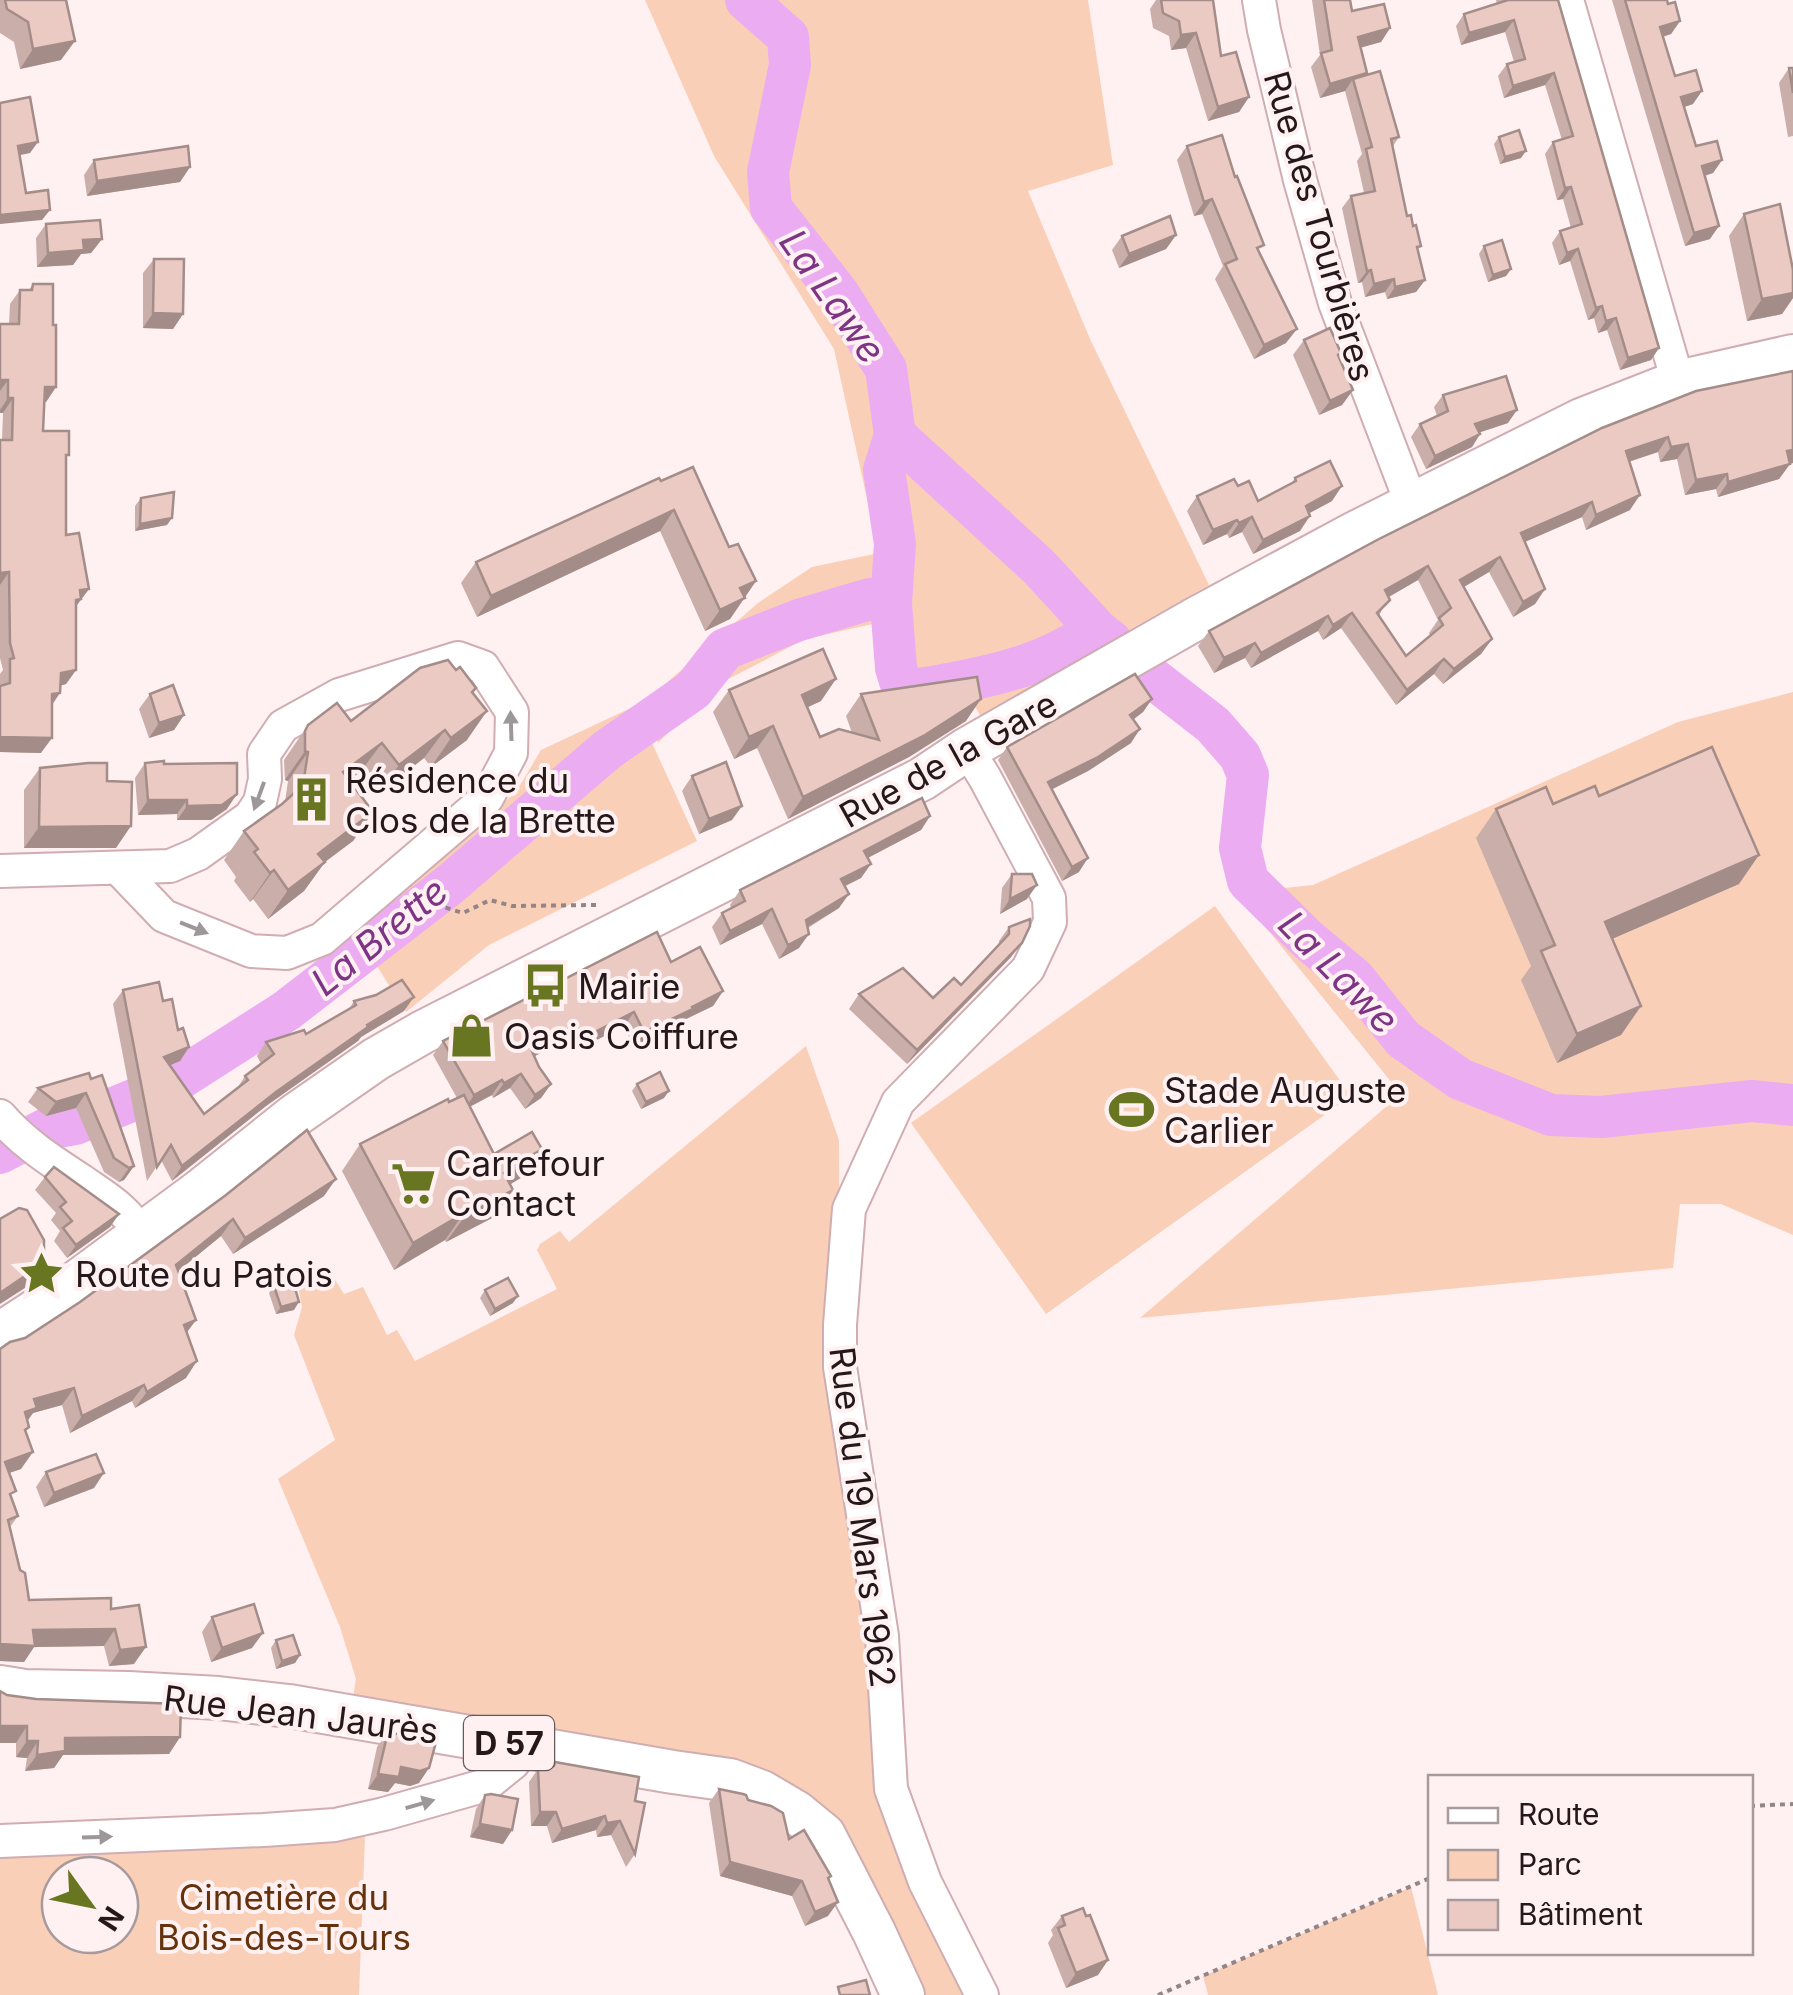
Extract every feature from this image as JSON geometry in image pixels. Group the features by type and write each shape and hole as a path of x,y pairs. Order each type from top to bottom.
{"main road":[{"name":"Rue de la Gare","path":"0,1334 142,1235 294,1116 376,1059 424,1032 922,779 1197,618 1580,420 1678,382 1793,356"},
{"name":"Rue Jean Jaurès","path":"0,1687 236,1700 350,1715 730,1780 762,1792 796,1812 824,1836 902,1995"}],"street":[{"name":"Rue des Tourbières","path":"1260,0 1300,180 1335,303 1412,505"},
{"path":"1567,0 1678,382"},
{"path":"0,871 170,866 198,854 250,818 260,802 265,780 264,754 283,726 339,695 458,658 483,667 512,712 511,753 487,798 322,939 287,952 251,951 164,916 119,869"},
{"name":"Rue du 19 Mars 1962","path":"967,750 986,778 1048,898 1050,922 1028,970 898,1102 849,1209 840,1367 882,1636 891,1789 925,1882 982,1995"},
{"path":"15,1131 112,1202 133,1220 142,1235"},
{"path":"0,1841 334,1825 486,1785 513,1763 525,1746"}],"path":[{"path":"428,880 440,906 463,914 490,900 512,906 596,906 618,932"},
{"path":"1753,1806 1793,1804"},
{"path":"1158,1995 1428,1879"}],"green space":[{"path":"645,0 1088,0 1113,165 1028,191 1090,339 1209,585 981,717 964,687 895,700 882,622 805,639 715,686 658,743 647,700 758,603 812,567 879,553 834,349 714,156"},
{"path":"1793,692 1793,1235 1721,1204 1680,1204 1673,1268 1140,1318 1401,1094 1238,893 1313,885 1678,722"},
{"path":"635,706 697,841 489,945 406,1012 354,930 516,792 541,750"},
{"name":"Stade Auguste Carlier","path":"1215,906 1351,1096 1046,1314 911,1123"},
{"path":"806,1046 839,1140 840,1367 891,1789 982,1995 903,1995 796,1812 350,1715 356,1679 340,1627 278,1479 335,1440 294,1335 302,1307 298,1286 332,1275 344,1294 363,1287 387,1335 397,1330 415,1361 557,1289 537,1250 540,1244 560,1231 569,1242"},
{"name":"Cimetière du Bois-des-Tours","path":"365,1837 359,1995 0,1995 0,1853"},
{"path":"1411,1887 1438,1995 1208,1995 1203,1976"}],"building":[{"path":"5,0 66,0 75,41 33,49 28,22 7,9"},
{"path":"1161,0 1213,0 1221,56 1236,52 1249,97 1218,107 1196,33 1181,35 1179,21 1163,13"},
{"path":"1324,0 1350,0 1352,11 1384,4 1390,28 1358,37 1367,73 1330,84 1321,53 1332,50"},
{"path":"1508,0 1558,0 1659,348 1628,358 1616,318 1606,321 1602,306 1596,308 1578,249 1567,253 1560,231 1582,224 1571,187 1565,188 1553,142 1573,136 1554,73 1513,86 1507,64 1525,59 1514,20 1469,33 1464,14"},
{"path":"1625,0 1675,2 1680,21 1660,27 1675,76 1696,70 1702,91 1681,97 1696,146 1717,141 1722,160 1702,166 1719,226 1694,233"},
{"path":"1380,71 1399,137 1391,139 1407,216 1411,215 1413,226 1416,225 1425,280 1395,287 1394,279 1374,284 1371,270 1367,271 1351,196 1375,191 1366,149 1372,147 1353,79"},
{"path":"30,97 38,142 18,146 26,193 48,190 50,210 0,215 0,103"},
{"path":"1519,130 1526,151 1505,157 1499,137"},
{"path":"1222,135 1264,245 1257,248 1297,329 1264,345 1225,264 1237,259 1212,199 1204,202 1187,146"},
{"path":"188,146 190,167 97,181 94,160"},
{"path":"1780,204 1793,270 1793,293 1762,299 1744,214"},
{"path":"1170,216 1176,235 1129,254 1122,236"},
{"path":"100,220 102,239 83,240 84,250 48,253 46,224"},
{"path":"1502,240 1511,269 1493,275 1484,246"},
{"path":"154,259 184,259 183,314 153,313"},
{"path":"33,284 53,284 56,387 45,387 43,431 69,431 66,535 79,533 89,589 80,590 81,599 76,600 76,670 61,673 60,693 52,694 52,738 0,737 0,686 10,683 10,659 14,658 10,643 9,572 0,573 0,440 12,440 13,398 8,398 8,380 0,380 0,324 19,324 20,290 32,290"},
{"path":"1330,328 1353,390 1330,401 1304,340"},
{"path":"1793,371 1793,450 1787,451 1790,464 1728,482 1727,474 1696,480 1688,444 1671,447 1668,437 1626,451 1640,495 1596,515 1592,502 1521,533 1545,589 1523,602 1500,557 1460,580 1492,639 1454,669 1444,659 1407,690 1352,613 1333,625 1328,616 1261,653 1255,643 1224,658 1209,631 1377,540 1602,428 1696,391","holes":["1428,566 1451,608 1439,618 1443,625 1406,656 1377,613 1390,600 1385,590"]},
{"path":"1506,376 1517,410 1475,424 1480,434 1435,456 1420,424 1448,411 1443,395"},
{"path":"1330,461 1342,486 1306,506 1310,516 1263,540 1252,517 1213,530 1197,496 1234,479 1238,486 1249,481 1258,501"},
{"path":"693,467 729,547 738,544 756,581 740,588 745,598 720,610 674,510 491,596 476,562 659,478 661,481"},
{"path":"174,492 172,518 140,524 141,498"},
{"path":"823,649 836,679 802,695 820,737 839,729 879,740 861,694 977,677 981,699 925,735 803,797 773,726 749,737 729,690"},
{"name":"Résidence du Clos de la Brette","path":"448,660 456,670 460,667 487,711 451,738 445,730 399,765 382,743 343,772 373,812 318,854 325,862 288,890 254,852 258,849 244,831 303,785 308,725 337,703 351,721 420,668"},
{"path":"1135,674 1152,699 1130,715 1140,729 1098,757 1048,782 1088,858 1072,867 1007,747"},
{"path":"173,685 184,715 159,723 150,694"},
{"path":"1712,747 1759,855 1605,922 1641,1006 1577,1034 1541,951 1555,945 1496,809 1546,787 1553,804 1595,786 1599,796"},
{"path":"726,762 742,806 709,819 692,776"},
{"path":"107,763 107,781 132,782 131,826 39,827 40,768"},
{"path":"145,763 237,763 237,794 222,805 187,806 187,800 148,800"},
{"path":"922,798 930,816 864,851 871,864 841,879 849,894 806,920 809,934 788,945 772,909 730,931 722,913 745,901 740,890"},
{"path":"1012,874 1032,874 1037,885 1010,899"},
{"path":"1030,919 1022,943 917,1050 859,994 903,968 933,998 954,978 961,985 1009,934 1009,927"},
{"path":"657,932 671,962 700,947 723,991 644,1032 634,1012 583,1038 576,1025 531,1049 551,1084 535,1095 521,1074 474,1095 443,1041"},
{"path":"402,980 414,997 367,1025 182,1166 171,1145 157,1167 123,990 159,982 163,1001 172,999 178,1030 183,1028 189,1047 164,1057 204,1114 274,1054 266,1042 304,1030 306,1034 356,1005 354,1001 376,995"},
{"path":"660,1072 669,1091 646,1102 637,1084"},
{"path":"89,1073 91,1079 102,1075 134,1166 129,1168 114,1158 86,1093 56,1102 38,1088"},
{"path":"464,1095 494,1154 532,1132 542,1149 504,1173 513,1190 413,1243 360,1144 448,1099 449,1102"},
{"path":"307,1130 336,1179 245,1238 233,1219 176,1265 196,1320 184,1325 197,1361 147,1392 144,1385 82,1416 74,1388 34,1399 37,1408 25,1412 29,1427 25,1430 33,1452 5,1462 16,1491 10,1494 18,1516 8,1520 29,1600 111,1598 111,1609 139,1605 146,1647 120,1650 115,1629 33,1630 35,1646 0,1644 0,1349 25,1338 80,1302"},
{"path":"54,1167 119,1214 76,1245 63,1228 72,1221 60,1207 66,1202 45,1177"},
{"path":"19,1208 27,1210 44,1240 44,1257 41,1265 0,1293 0,1219"},
{"path":"508,1278 518,1296 495,1309 485,1290"},
{"path":"293,1281 299,1302 281,1307 274,1286"},
{"path":"96,1454 104,1473 54,1493 46,1472"},
{"path":"254,1604 263,1633 222,1648 212,1617"},
{"path":"293,1635 300,1655 282,1661 276,1640"},
{"path":"0,1691 36,1699 181,1704 180,1737 65,1738 65,1751 37,1755 38,1741 27,1741 27,1726 0,1726"},
{"path":"388,1732 436,1742 429,1768 420,1771 401,1767 399,1777 378,1774"},
{"path":"555,1762 639,1777 635,1801 645,1803 635,1854 620,1821 607,1823 605,1816 562,1829 556,1812 540,1812 538,1769 554,1766"},
{"path":"719,1789 746,1795 748,1800 783,1813 789,1839 804,1830 831,1876 828,1878 838,1902 815,1912 802,1881 730,1862"},
{"path":"485,1795 518,1799 512,1830 480,1824"},
{"path":"1083,1908 1086,1916 1090,1915 1108,1960 1076,1973 1058,1928 1065,1925 1062,1916"},
{"path":"866,1980 870,1995 840,1995 838,1987"}],"waterway":[{"name":"La Lawe","path":"746,0 788,37 790,65 768,172 771,208 838,293 886,369 895,435 1039,567 1111,641"},
{"path":"891,603 895,544 884,470 895,435"},
{"name":"La Brette","path":"0,1153 46,1129 75,1124 170,1085 286,1011 448,886 607,750 693,690 725,649 799,620 870,599 891,603 896,668 903,691 1027,665 1098,631"},
{"name":"La Lawe","path":"1146,673 1213,725 1240,756 1248,775 1240,848 1248,881 1355,979 1403,1039 1460,1079 1551,1115 1601,1117 1752,1101 1793,1105"}],"place":[{"name":"Résidence du Clos de la Brette","path":"312,800"},
{"name":"Mairie","path":"545,986"},
{"name":"Oasis Coiffure","path":"471,1036"},
{"name":"Stade Auguste Carlier","path":"1131,1110"},
{"name":"Carrefour Contact","path":"413,1183"},
{"name":"Route du Patois","path":"42,1274"}]}
